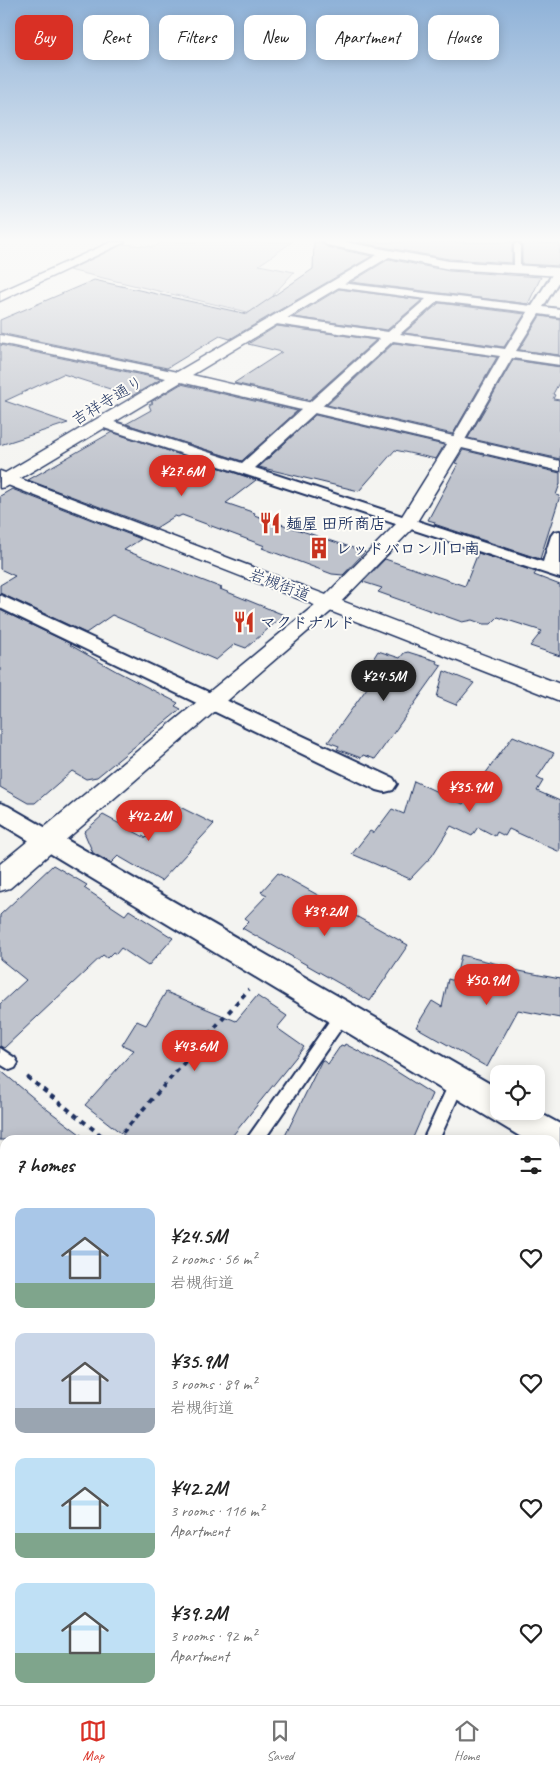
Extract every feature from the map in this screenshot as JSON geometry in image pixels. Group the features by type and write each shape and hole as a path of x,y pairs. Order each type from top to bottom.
{"main road":[{"name":"吉祥寺通り","path":"6,474 103,423 273,322"},
{"path":"0,339 180,377 560,466"},
{"path":"0,880 335,597 406,524 457,442"},
{"name":"岩槻街道","path":"6,474 335,597 560,676"},
{"name":"岩槻街道","path":"335,597 560,693"}],"street":[{"path":"287,322 560,361"},
{"path":"244,470 311,407 407,322"},
{"path":"457,442 528,322"},
{"path":"103,423 555,572 560,536"},
{"path":"0,601 384,784"},
{"path":"0,812 490,1101"},
{"path":"522,1120 548,1135"}],"lane":[{"path":"258,1135 342,1015"},
{"path":"433,1135 457,1082"}],"path":[{"path":"120,1135 266,970"},
{"path":"5,1059 101,1135"}],"building":[{"path":"0,322 260,322 230,339 220,336 167,368 0,333"},
{"path":"326,322 397,322 387,330"},
{"path":"417,322 520,322 504,347 404,333"},
{"path":"537,322 560,322 560,355 519,350"},
{"path":"277,326 376,340 309,400 234,383 282,352 248,344"},
{"path":"394,343 497,357 453,434 327,405"},
{"path":"0,345 161,379 132,396 63,374 5,401 68,423 0,445"},
{"path":"513,360 560,367 560,381 553,394 555,395 553,399 560,400 560,459 468,438"},
{"path":"181,384 297,411 242,461 126,424 151,410 149,405 153,403 151,402"},
{"path":"315,415 444,445 436,459 395,450 359,491 259,467"},
{"path":"112,432 256,480 226,503 255,513 254,515 365,552 343,575 332,574 262,548 265,546 182,515 175,516 156,528 28,480"},
{"path":"463,450 560,473 560,484 556,495 560,496 540,559 434,524 435,522 428,520 458,464 455,463"},
{"path":"12,489 141,539 124,550 222,588 220,589 284,615 246,648 235,644 216,660 112,615 86,633 0,593 0,585 15,576 0,569 0,496"},
{"path":"478,553 536,572 534,575 560,585 560,656 530,646 542,631 498,617 491,624 483,624 472,620 462,622 378,592 382,588 363,582 385,559 465,586"},
{"path":"0,610 71,644 116,671 178,703 175,706 181,709 97,777 86,779 72,771 35,803 28,803 0,787"},
{"path":"378,651 400,658 404,653 408,652 437,661 436,663 442,665 375,759 363,755 361,758 337,749 339,746 328,742 367,688 357,685"},
{"path":"444,671 474,683 456,705 437,697"},
{"path":"513,736 554,753 537,778 543,781 537,791 560,801 560,852 509,829 505,836 497,832 495,836 478,827 472,836 451,826 432,856 410,879 352,854 370,831 374,833 392,809 404,814 414,781 463,804"},
{"path":"178,806 214,824 161,881 118,856 111,863 93,853 84,832 103,815 146,838"},
{"path":"53,865 87,885 84,888 125,915 129,910 173,938 148,966 121,948 116,954 113,952 107,958 103,955 4,1048 0,1046 0,1004 26,980 0,959 0,915"},
{"path":"278,873 408,945 370,1001 242,928 249,921 245,918 267,895 261,892"},
{"path":"461,955 510,967 509,969 560,979 560,1018 518,1010 487,1067 416,1027 432,1001 442,1007 448,979 455,981"},
{"path":"166,992 236,1021 257,996 287,1016 277,1028 304,1047 233,1135 124,1135 85,1105 134,1050 122,1045 137,1021 146,1025"},
{"path":"345,1044 391,1068 432,1094 414,1135 285,1135 322,1060 328,1064 341,1045 344,1046"},
{"path":"0,1070 81,1135 0,1135"}],"place":[{"name":"麺屋 田所商店","path":"270,523"},
{"name":"レッドバロン川口南","path":"319,548"},
{"name":"マクドナルド","path":"244,622"}]}
